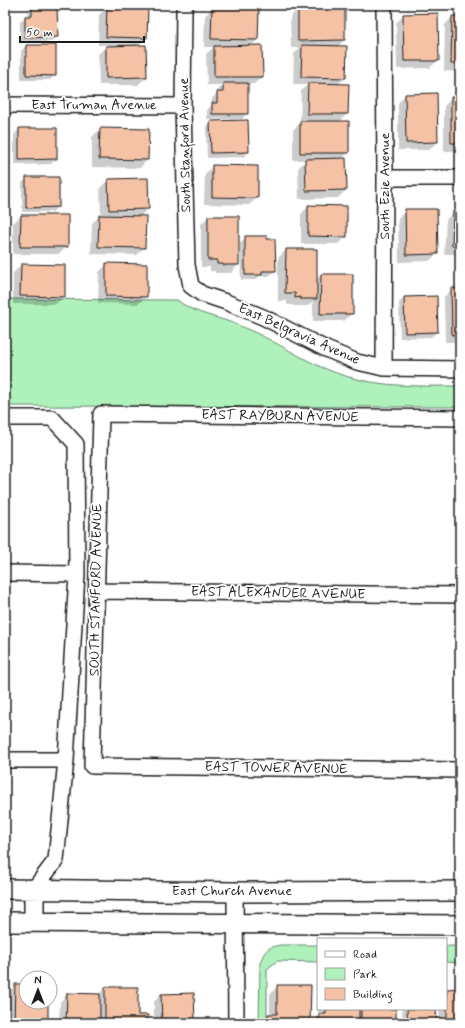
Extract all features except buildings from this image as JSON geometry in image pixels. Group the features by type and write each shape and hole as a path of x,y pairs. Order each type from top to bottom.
{"street":[{"name":"South Stanford Avenue","path":"186,5 184,9 184,106 187,265 191,286"},
{"name":"South Ezie Avenue","path":"384,5 384,368"},
{"name":"East Truman Avenue","path":"5,105 184,106"},
{"path":"385,178 460,178"},
{"name":"East Belgravia Avenue","path":"191,286 202,294 263,317 326,349 357,362 384,368 460,369"},
{"name":"EAST RAYBURN AVENUE","path":"101,414 460,418"},
{"name":"SOUTH STANFORD AVENUE","path":"92,766 101,414"},
{"path":"5,418 52,418 76,444 77,574 66,760 56,860 34,889 34,922"},
{"path":"5,573 77,574"},
{"name":"EAST ALEXANDER AVENUE","path":"96,591 460,595"},
{"path":"5,760 66,760"},
{"name":"EAST TOWER AVENUE","path":"92,766 460,770"},
{"name":"East Church Avenue","path":"5,889 236,892 460,891"},
{"path":"236,892 236,1023"},
{"path":"5,922 460,925"}],"green space":[{"path":"5,299 177,300 195,310 258,334 320,367 347,377 363,381 395,385 460,386 460,407 5,406"},
{"path":"280,945 317,945 317,962 277,961 267,969 267,1023 259,1023 260,963 263,955 272,947"},
{"path":"447,946 460,946 460,963 447,962"}]}
